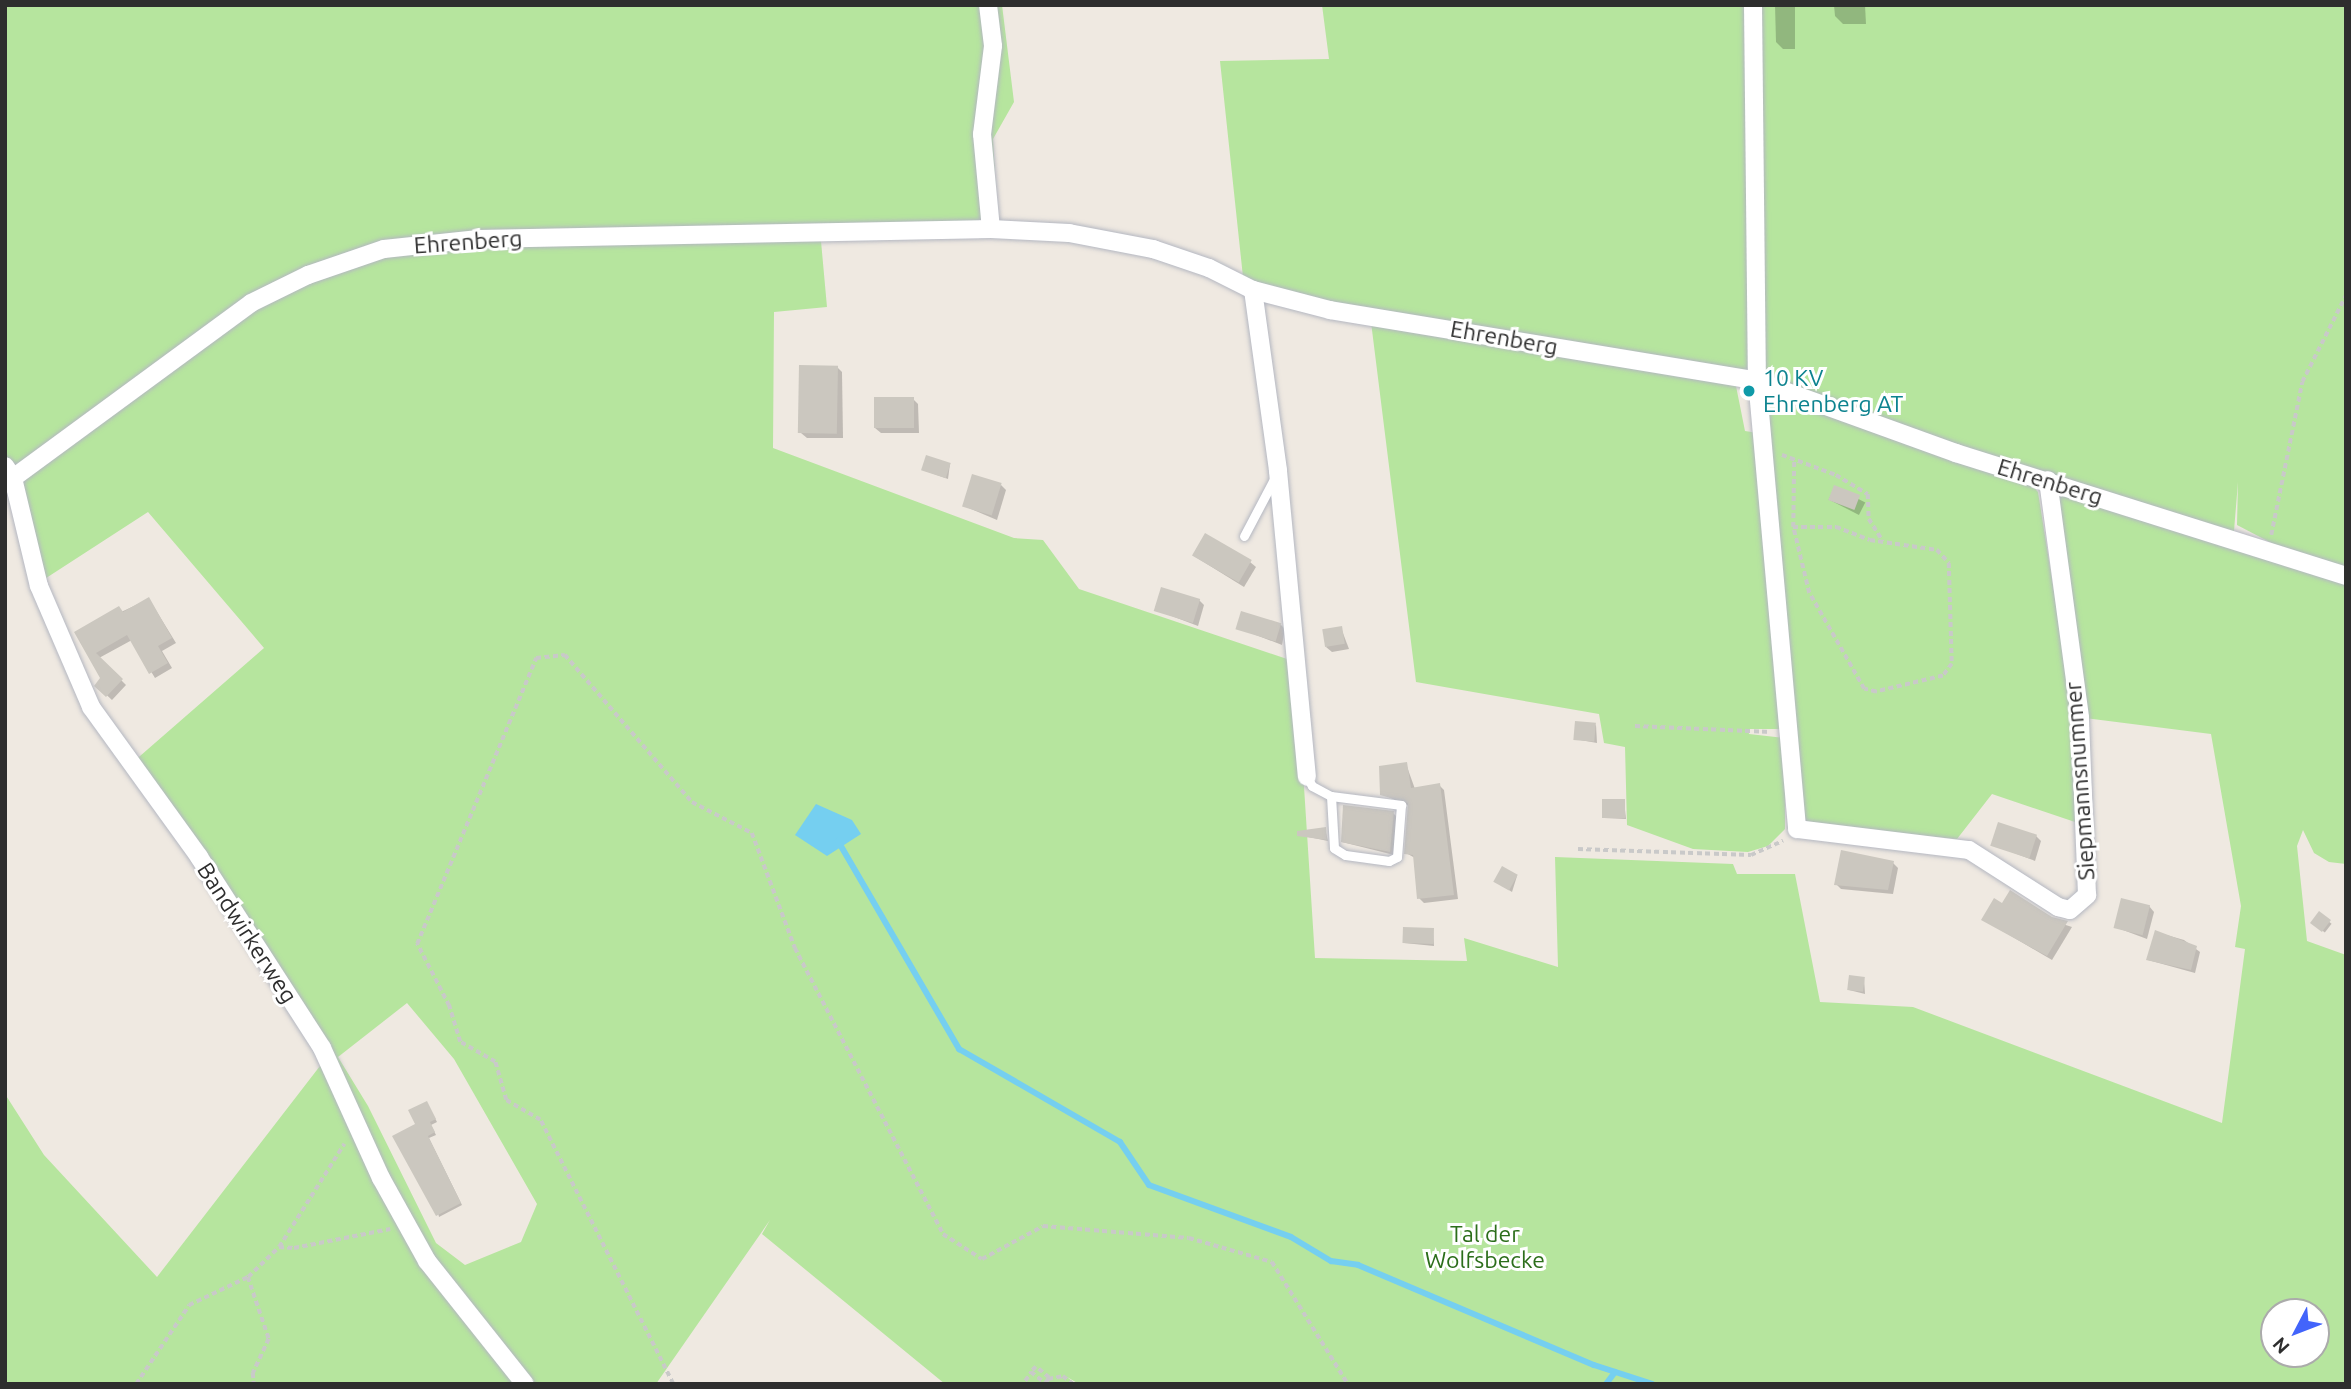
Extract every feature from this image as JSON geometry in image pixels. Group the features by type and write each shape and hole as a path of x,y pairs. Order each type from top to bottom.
{"street":[{"path":"988,5 993,46 982,134 991,229"},
{"path":"1753,5 1757,381 1797,829"},
{"name":"Ehrenberg","path":"8,476 251,303 307,275 384,248 478,239 991,229 1069,233 1153,249 1209,268 1253,290 1330,310 1757,381 1956,453 2048,480 2268,554 2346,576"},
{"path":"1253,290 1278,471 1307,777"},
{"name":"Bandwirkerweg","path":"8,476 39,586 91,707 198,858 322,1048 406,1226 427,1261 525,1384"},
{"name":"Siepmannsnummer","path":"1797,829 1969,850 2058,907 2070,910 2087,895 2080,718 2048,480"}],"lane":[{"path":"1244,536 1265,503 1278,471"},
{"path":"1307,777 1312,786 1331,796 1401,806 1397,858 1389,861 1345,855 1334,848 1331,796"}],"path":[{"path":"2268,554 2302,382 2346,295"},
{"path":"1763,448 1836,475 1868,494 1869,519 1884,542"},
{"path":"1793,527 1836,527 1884,542 1937,550 1949,564 1952,664 1943,676 1876,692 1864,689 1809,593 1793,527 1794,459"},
{"path":"673,1384 540,1120 506,1100 495,1062 460,1042 449,1006 417,944 536,658 565,655 692,803 752,833 795,948 943,1234 982,1259 1043,1226 1189,1238 1272,1262 1348,1384"},
{"path":"1635,726 1790,733"},
{"path":"1578,849 1751,855 1782,841 1797,829"},
{"path":"136,1384 189,1305 248,1277 279,1247 357,1125"},
{"path":"279,1247 294,1248 406,1226"},
{"path":"248,1277 269,1339 253,1373 254,1384"},
{"path":"1026,1383 1031,1372 1044,1382 1048,1379 1059,1382 1063,1376 1073,1384"}],"green space":[{"name":"Tal der Wolfsbecke","path":"5,5 1002,5 1014,102 993,139 998,227 821,241 827,307 774,312 773,448 1014,538 1043,540 1079,589 1296,662 1315,958 1467,961 1464,938 1558,967 1555,857 1733,864 1737,874 1795,874 1820,1002 1913,1007 2222,1123 2245,949 2235,947 2241,906 2211,734 2077,717 2041,476 1755,379 1297,298 1243,277 1220,61 1329,59 1322,5 2346,5 2346,864 2329,862 2314,853 2303,830 2297,846 2307,941 2346,955 2346,1384 1079,1384 1067,1377 1076,1384 945,1384 762,1234 770,1220 656,1384 5,1384 5,1094 44,1155 157,1277 330,1053 132,763 264,648 148,512 40,582 5,483","holes":["2238,482 2237,525 2281,548 2233,543","407,1003 454,1059 537,1204 521,1242 465,1265 436,1243 368,1106 338,1057"]},
{"path":"1371,322 1735,381 1745,431 1758,433 1771,459 1767,394 2028,481 2038,492 2074,717 2075,822 1992,794 1957,839 1801,824 1793,729 1748,729 1749,734 1785,738 1785,829 1768,846 1748,852 1693,849 1627,825 1625,747 1604,743 1599,714 1416,682"}],"water":[{"path":"816,804 852,820 861,834 827,856 795,835"}],"building":[{"path":"799,365 838,366 837,434 798,433"},
{"path":"874,397 914,397 914,428 874,428"},
{"path":"926,455 951,463 946,478 921,470"},
{"path":"972,474 1002,483 992,516 962,507"},
{"path":"1834,485 1860,495 1854,510 1828,500"},
{"path":"1205,533 1252,560 1239,583 1192,556"},
{"path":"1161,587 1200,599 1193,623 1154,611"},
{"path":"149,597 172,638 158,646 168,663 149,674 127,635 96,653 123,679 106,697 94,686 100,678 74,632 119,606 123,612"},
{"path":"1241,611 1281,623 1276,641 1235,629"},
{"path":"1342,626 1345,644 1325,647 1322,629"},
{"path":"1575,721 1596,723 1594,742 1573,740"},
{"path":"1407,762 1411,788 1440,783 1454,895 1417,899 1413,855 1404,854 1408,803 1380,795 1379,766"},
{"path":"1602,799 1625,799 1625,818 1602,818"},
{"path":"1343,805 1394,811 1390,852 1341,842"},
{"path":"1998,822 2037,835 2029,858 1990,846"},
{"path":"1326,827 1327,840 1297,836 1297,831"},
{"path":"1841,850 1894,861 1888,890 1834,885"},
{"path":"1502,866 1518,875 1509,890 1493,882"},
{"path":"2010,890 2052,917 2068,921 2047,956 1981,920 1994,898 2002,903"},
{"path":"2121,898 2150,905 2143,935 2114,928"},
{"path":"2319,911 2331,920 2322,932 2310,923"},
{"path":"1403,927 1434,928 1433,944 1402,943"},
{"path":"2155,930 2197,946 2191,970 2146,960"},
{"path":"1849,975 1865,977 1863,992 1847,990"},
{"path":"427,1101 436,1119 430,1122 435,1132 428,1136 461,1203 436,1216 392,1136 415,1124 408,1110"}],"waterway":[{"path":"838,841 959,1049 1120,1142 1149,1185 1291,1237 1331,1261 1358,1265 1594,1365 1652,1384"},
{"path":"1606,1384 1615,1372"}],"place":[{"name":"10 KV Ehrenberg AT","path":"1749,391"}]}
